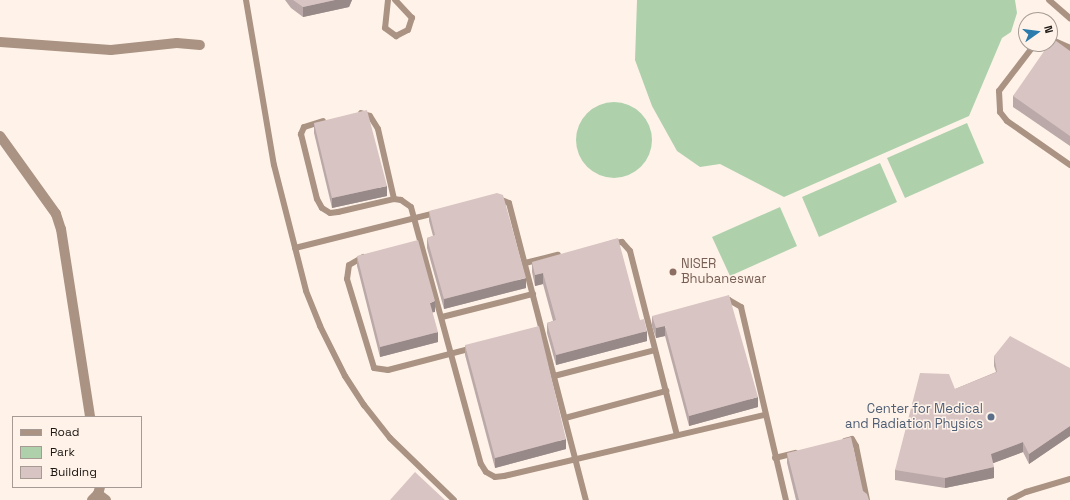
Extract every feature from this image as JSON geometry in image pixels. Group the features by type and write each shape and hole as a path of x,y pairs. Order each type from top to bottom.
{"street":[{"path":"0,42 111,50 163,44 200,45"},
{"path":"0,136 56,214 61,229 90,416"}],"lane":[{"path":"246,0 274,165 308,298 345,376 390,438 454,500"},
{"path":"388,0 385,28 396,36 408,30 412,18 395,0"},
{"path":"1048,0 1070,18"},
{"path":"1058,42 1070,48"},
{"path":"1029,52 1000,91 1000,112 1007,121 1070,165"},
{"path":"356,114 364,112 370,116 376,124 394,200"},
{"path":"333,119 310,124 304,127 301,134 317,199 322,208 330,213 394,200 406,202 415,217 481,464 486,472 495,477 504,476 576,461 677,435 765,415"},
{"path":"490,200 504,199 509,203 586,500"},
{"path":"295,248 445,210"},
{"path":"414,244 422,242"},
{"path":"601,245 616,242 626,245 677,435"},
{"path":"525,263 563,254"},
{"path":"371,255 356,259 350,265 347,279 374,368 388,370 482,346"},
{"path":"442,317 533,294"},
{"path":"714,304 729,300 741,307 786,500"},
{"path":"647,320 655,319"},
{"path":"535,333 542,331"},
{"path":"554,376 655,350"},
{"path":"565,418 666,391"},
{"path":"837,443 852,439 856,446 867,500"},
{"path":"775,458 806,450"},
{"path":"1010,500 1026,492 1070,479"}],"green space":[{"path":"637,0 1015,0 1017,13 1011,32 1002,38 969,116 784,197 720,164 700,167 677,151 652,106 635,60"},
{"path":"614,102 628,105 641,113 649,126 652,140 649,154 641,167 628,175 614,178 600,175 587,167 579,154 576,140 579,126 587,113 600,105"},
{"path":"967,123 984,163 905,198 887,158"},
{"path":"880,163 897,202 819,237 802,197"},
{"path":"780,207 797,246 730,276 712,237"}],"building":[{"path":"293,0 335,0 303,7"},
{"path":"1058,42 1070,51 1070,136 1013,96 1043,52 1058,52"},
{"path":"367,110 387,186 332,198 314,123"},
{"path":"497,193 503,195 526,278 444,299 427,238 435,235 429,211"},
{"path":"618,238 640,320 644,319 647,331 556,355 547,323 556,320 543,273 535,275 532,262"},
{"path":"418,240 435,301 430,303 438,332 380,347 357,256"},
{"path":"729,295 758,397 689,416 665,326 656,328 652,316"},
{"path":"539,326 566,439 495,458 465,345"},
{"name":"Center for Medical and Radiation Physics","path":"1010,336 1070,368 1070,426 1029,454 1023,442 991,454 994,467 945,478 895,470 920,373 949,374 955,389 997,372 994,356"},
{"path":"851,437 863,491 867,494 869,500 799,500 787,453"},
{"path":"415,472 445,500 390,500"}],"place":[{"name":"NISER Bhubaneswar","path":"673,272"},
{"name":"Center for Medical and Radiation Physics","path":"991,417"}]}
